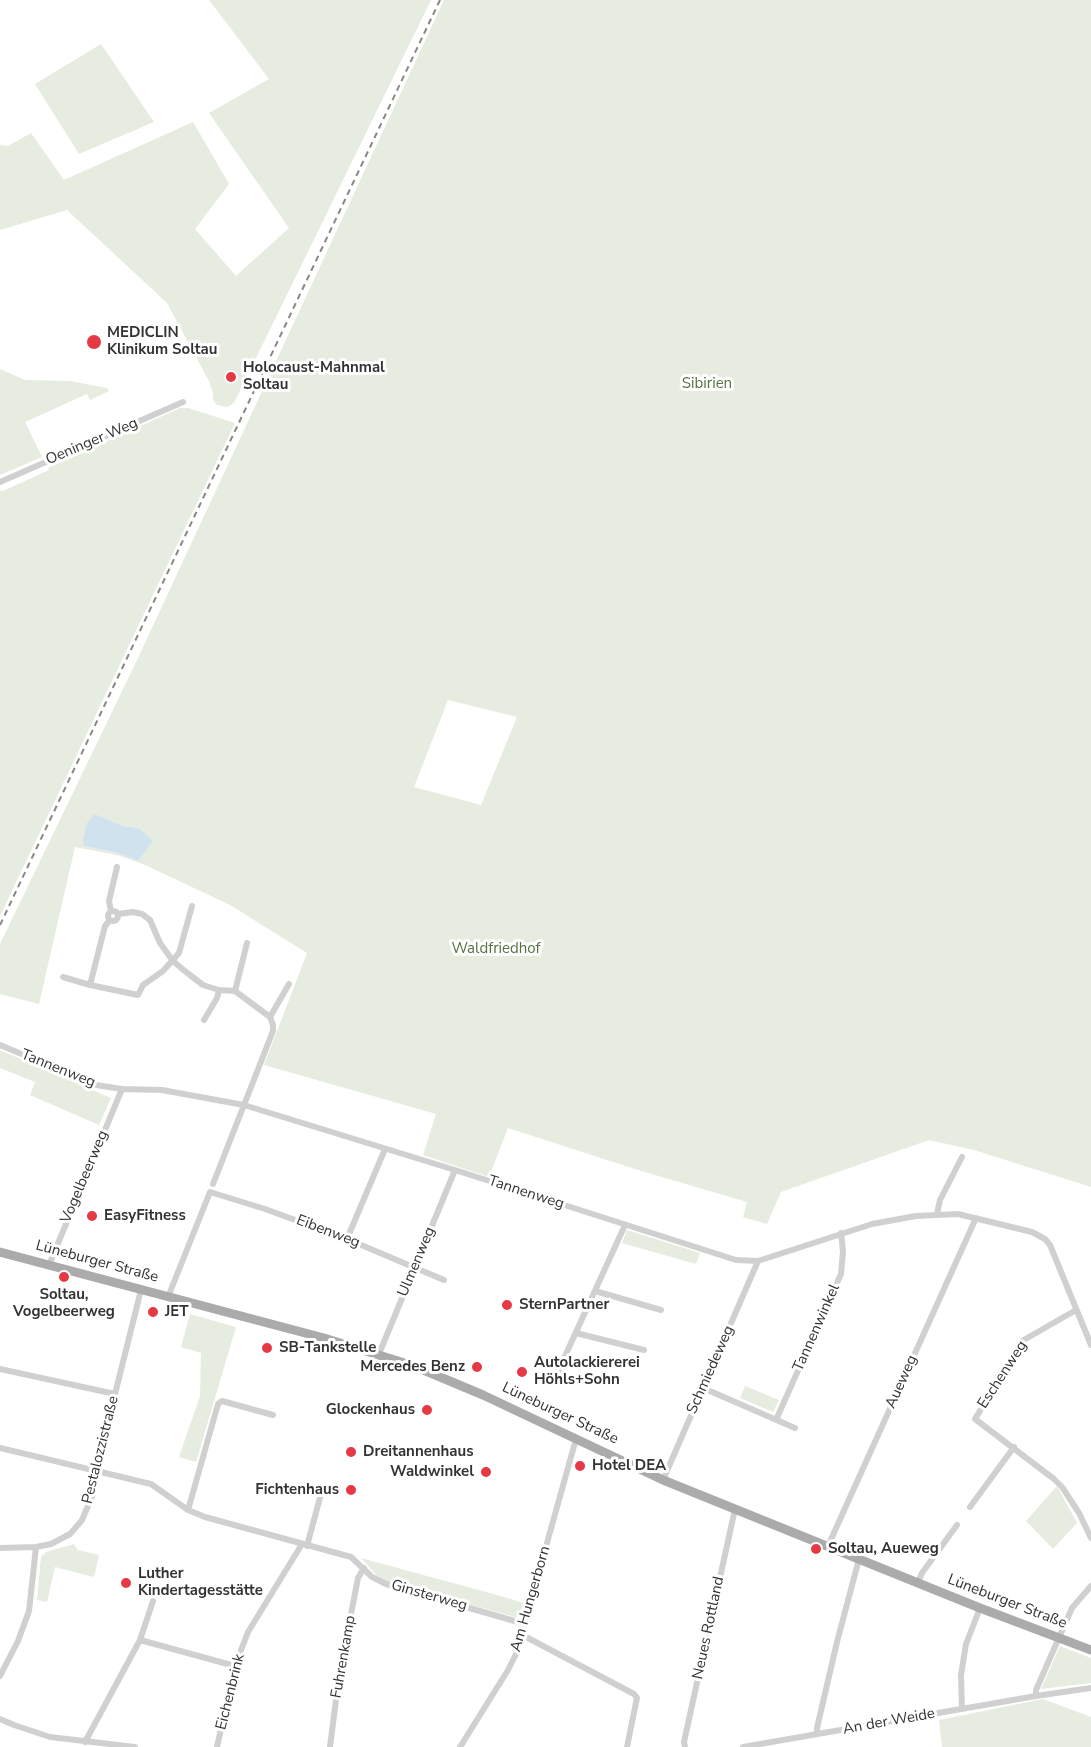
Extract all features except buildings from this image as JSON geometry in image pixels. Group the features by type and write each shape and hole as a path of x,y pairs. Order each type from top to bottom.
{"main road":[{"name":"Lüneburger Straße","path":"0,1252 379,1354 437,1375 663,1479 980,1608 1091,1650"}],"street":[{"name":"Oeninger Weg","path":"0,482 183,402"},
{"path":"110,920 109,901 117,867"},
{"path":"63,977 138,995 143,985 173,961 179,952 192,906"},
{"path":"111,911 116,911 118,914 134,912 150,920 160,943 173,961 203,984 219,990 235,991 270,1017 273,1024 273,1031 213,1184"},
{"path":"110,920 116,920 118,914"},
{"path":"90,985 105,926 110,920"},
{"path":"235,991 247,943"},
{"path":"270,1017 289,984"},
{"path":"204,1020 219,990"},
{"name":"Tannenweg","path":"0,1045 96,1085 122,1089 162,1090 244,1105 736,1260 758,1261 884,1221 937,1214 976,1218 1040,1235 1050,1245 1076,1310"},
{"name":"Vogelbeerweg","path":"49,1265 122,1089"},
{"path":"347,1239 385,1149"},
{"path":"937,1214 940,1200 962,1157"},
{"name":"Ulmenweg","path":"379,1354 455,1170"},
{"name":"Eibenweg","path":"168,1297 210,1192 347,1239 444,1280"},
{"name":"Aueweg","path":"828,1546 976,1218"},
{"path":"555,1378 625,1225"},
{"name":"Tannenwinkel","path":"776,1420 841,1274 843,1251 841,1233"},
{"name":"Schmiedeweg","path":"663,1479 758,1261"},
{"name":"Pestalozzistraße","path":"0,1548 36,1547 51,1544 70,1534 82,1520 93,1494 99,1471 115,1394 141,1290"},
{"path":"595,1291 661,1310"},
{"path":"1076,1310 1091,1345"},
{"name":"Eschenweg","path":"1014,1447 975,1419 1022,1341 1076,1310"},
{"path":"576,1333 644,1350"},
{"path":"0,1369 115,1394"},
{"path":"704,1388 795,1428"},
{"path":"188,1510 218,1404 222,1401 273,1414"},
{"name":"Am Hungerborn","path":"460,1747 516,1654 576,1439"},
{"path":"970,1507 1014,1447 1062,1487 1079,1513 1091,1538"},
{"name":"Ginsterweg","path":"0,1448 151,1484 188,1510 206,1517 351,1557 372,1577 386,1584 525,1624"},
{"path":"304,1545 322,1490"},
{"name":"Neues Rottland","path":"685,1747 684,1742 735,1509"},
{"path":"918,1582 922,1572 957,1525"},
{"name":"Eichenbrink","path":"217,1747 236,1666 248,1632 304,1545"},
{"path":"0,1676 15,1648 29,1611 36,1547"},
{"path":"817,1734 837,1642 859,1559"},
{"name":"Fuhrenkamp","path":"330,1747 339,1676 358,1578 364,1568"},
{"path":"1036,1696 1036,1690 1072,1608 1091,1586"},
{"path":"85,1742 140,1640 153,1601"},
{"path":"962,1709 961,1675 966,1644 980,1608"},
{"path":"522,1637 634,1694 637,1698 627,1747"},
{"path":"140,1640 236,1666"},
{"name":"An der Weide","path":"743,1747 1091,1688"},
{"path":"0,1719 50,1737 135,1747"}],"green space":[{"path":"209,0 431,0 234,403 227,407 217,405 213,400 209,381 167,303 67,210 0,230 0,145 8,146 31,133 64,180 193,122 229,184 195,229 236,276 289,228 209,113 269,79"},
{"name":"Sibirien","path":"444,0 1091,0 1091,1187 974,1150 929,1140 781,1192 767,1224 743,1217 747,1202 508,1128 489,1177 423,1155 436,1114 264,1065 307,953 230,905 143,864 117,855 75,847 39,1004 0,994 0,944 138,658","holes":["448,700 517,717 481,805 414,787","95,814 123,826 139,828 152,841 138,861 118,853 84,846"]},
{"path":"101,44 154,122 79,154 35,84"},
{"path":"0,369 25,380 70,381 107,388 109,391 90,400 87,394 25,422 42,457 0,475"},
{"path":"180,408 188,408 235,423 0,916 0,490 3,491"},
{"path":"0,1050 111,1098 99,1125 30,1095 35,1082 0,1068"},
{"path":"627,1230 700,1253 696,1264 622,1243"},
{"path":"190,1314 236,1327 196,1462 179,1457 200,1396 201,1353 181,1347"},
{"path":"745,1386 779,1400 773,1412 740,1398"},
{"path":"1057,1486 1077,1523 1053,1549 1026,1521"},
{"path":"74,1544 78,1550 99,1555 94,1577 55,1567 47,1602 37,1600 41,1557 46,1552"},
{"path":"361,1558 527,1604 524,1614 519,1618 381,1580"},
{"path":"1060,1646 1091,1658 1091,1683 1041,1689"},
{"path":"1043,1699 1091,1717 1091,1747 942,1747 939,1720"}],"water":[{"path":"95,814 123,826 139,828 153,841 138,861 118,853 84,846 87,823"}],"railway":[{"path":"0,925 440,0"}],"place":[{"name":"MEDICLIN Klinikum Soltau","path":"94,342"},
{"name":"Holocaust-Mahnmal Soltau","path":"231,377"},
{"name":"EasyFitness","path":"92,1216"},
{"name":"Soltau, Vogelbeerweg","path":"64,1277"},
{"name":"SternPartner","path":"507,1305"},
{"name":"JET","path":"153,1312"},
{"name":"SB-Tankstelle","path":"267,1348"},
{"name":"Mercedes Benz","path":"477,1367"},
{"name":"Autolackiererei Höhls+Sohn","path":"522,1372"},
{"name":"Glockenhaus","path":"427,1410"},
{"name":"Dreitannenhaus","path":"351,1452"},
{"name":"Hotel DEA","path":"580,1466"},
{"name":"Waldwinkel","path":"486,1472"},
{"name":"Fichtenhaus","path":"351,1490"},
{"name":"Soltau, Aueweg","path":"816,1549"},
{"name":"Luther Kindertagesstätte","path":"126,1583"}],"park label":[{"name":"Waldfriedhof","path":"496,949"}]}
